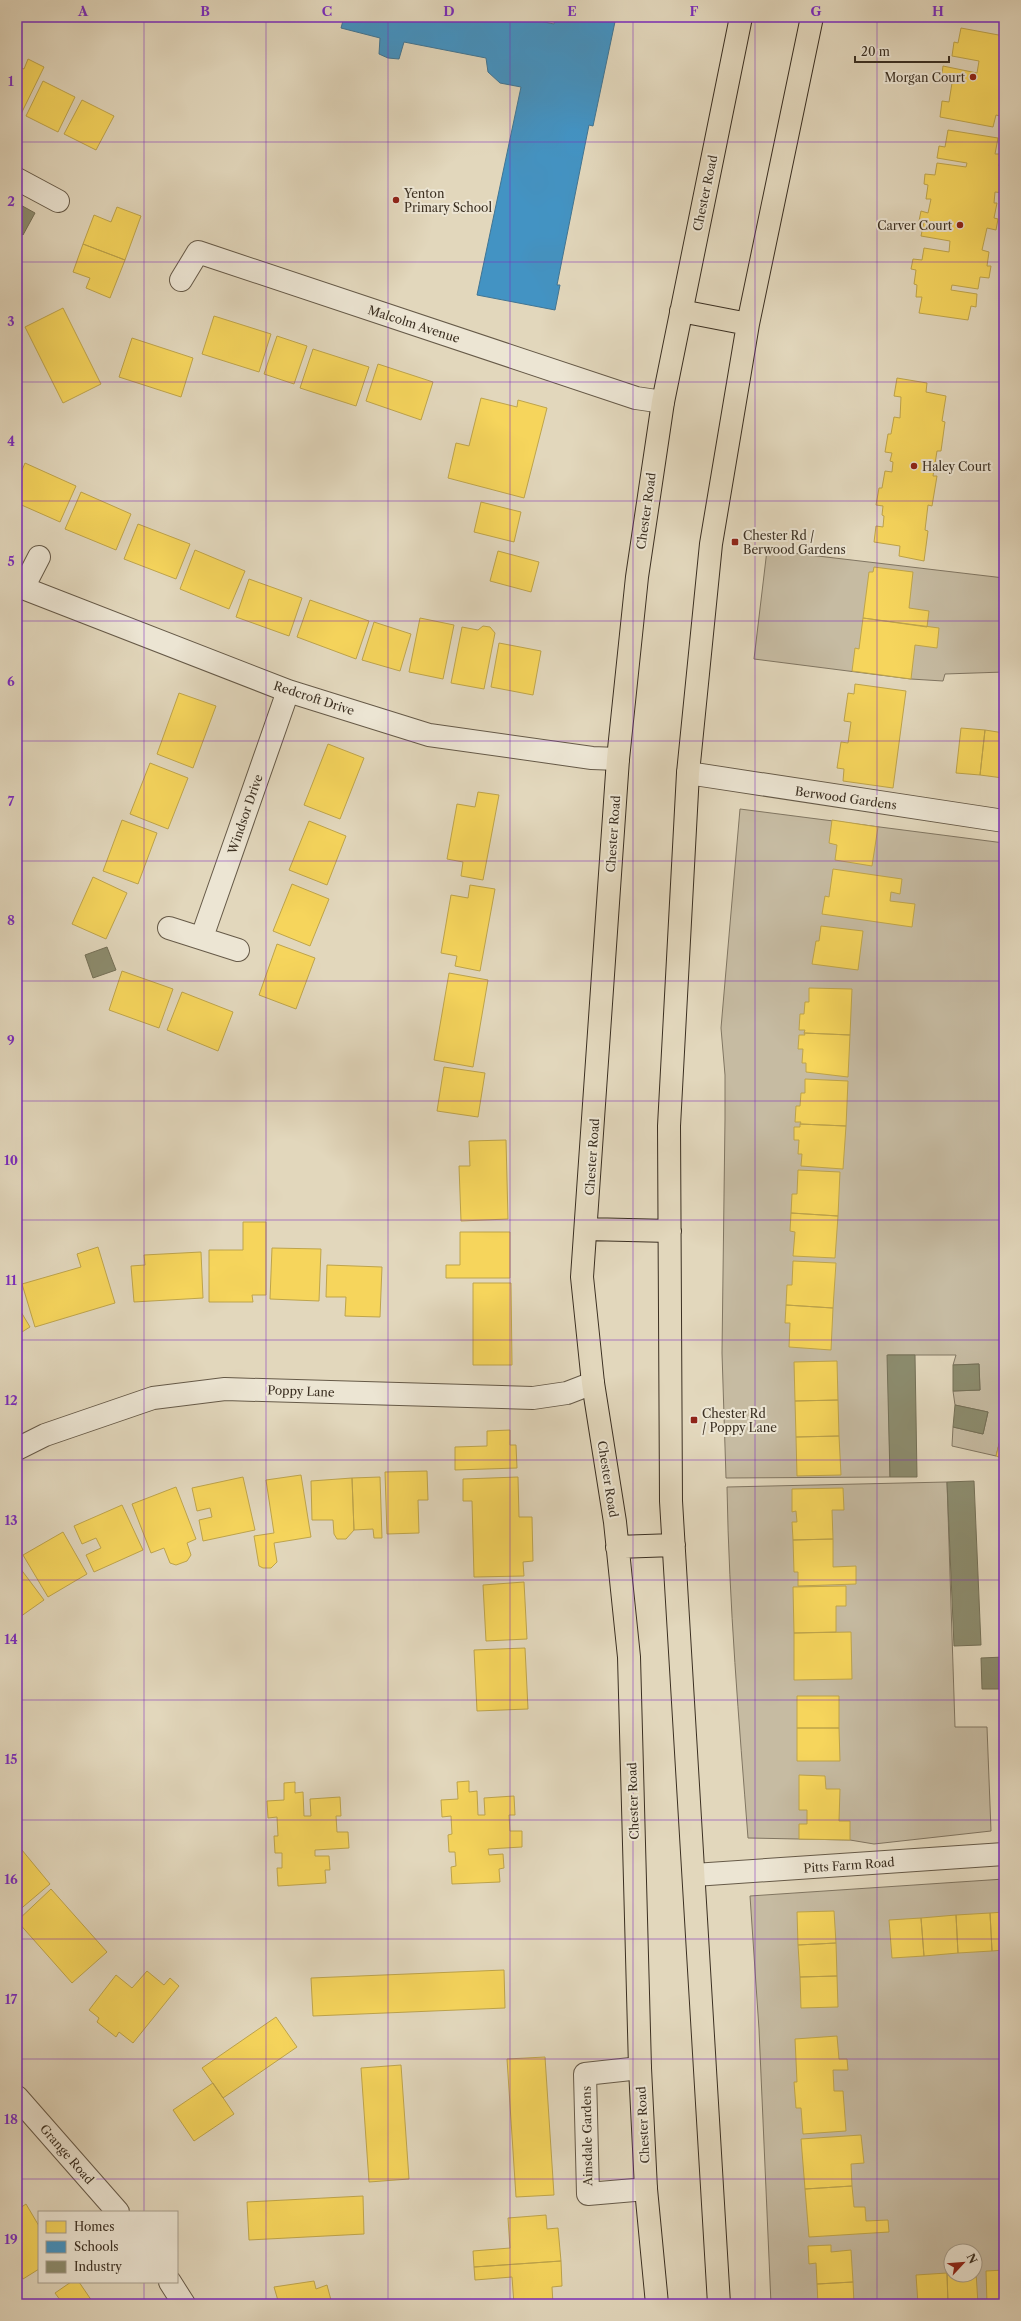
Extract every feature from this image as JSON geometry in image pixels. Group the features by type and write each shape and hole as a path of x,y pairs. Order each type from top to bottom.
{"highway":[{"name":"Chester Road","path":"657,2304 646,2189 640,2068 629,1657 617,1547 593,1383 582,1277 618,759 637,577 663,402 741,17"},
{"path":"719,2304 671,1501 669,1126 688,773 712,544 748,324 812,17"},
{"path":"681,311 748,324"},
{"path":"586,1230 670,1231"},
{"path":"617,1547 674,1545"}],"street":[{"path":"17,179 58,201"},
{"name":"Malcolm Avenue","path":"181,280 198,252 636,398 663,402"},
{"name":"Redcroft Drive","path":"39,557 20,594 288,691 429,735 592,758 618,759"},
{"name":"Windsor Drive","path":"202,937 288,691"},
{"name":"Berwood Gardens","path":"688,773 1004,821"},
{"path":"170,928 202,937 238,950"},
{"name":"Poppy Lane","path":"17,1449 45,1436 153,1398 225,1389 533,1398 567,1393 593,1383"},
{"name":"Pitts Farm Road","path":"694,1874 1004,1854"},
{"name":"Ainsdale Gardens","path":"640,2068 586,2074 588,2194 646,2189"},
{"name":"Grange Road","path":"17,2097 117,2211"},
{"path":"171,2283 184,2304"}],"shaded area":[{"path":"767,550 1004,578 1004,672 945,674 943,681 911,679 754,659"},
{"path":"740,809 1004,843 1004,1425 996,1456 952,1446 953,1427 983,1434 988,1412 955,1405 953,1391 980,1390 979,1364 953,1365 956,1355 888,1355 890,1477 726,1478 722,1353 725,1075 721,1028"},
{"path":"947,1482 955,1727 987,1727 991,1831 874,1844 850,1840 748,1838 732,1619 727,1487"},
{"path":"1004,1879 1004,2304 771,2304 759,2029 750,1896"}],"building: Homes":[{"name":"Morgan Court","path":"961,28 1004,36 1004,117 996,115 993,127 940,117 942,101 949,102 952,83 941,81 943,66 977,73 979,61 952,56 954,42 958,43"},
{"path":"28,59 44,67 21,114 17,112 17,66 24,69"},
{"path":"43,81 75,97 58,132 26,116"},
{"path":"82,100 114,116 96,150 64,134"},
{"name":"Carver Court","path":"948,130 998,138 995,154 1001,154 999,166 1004,167 1002,182 1004,182 1004,193 995,192 994,203 997,203 994,218 998,219 996,230 987,228 982,250 989,252 987,266 991,266 989,278 980,277 978,289 952,285 951,290 977,294 976,307 971,306 968,320 919,313 922,297 916,297 917,285 914,284 916,270 911,269 913,259 922,260 924,248 949,252 950,241 921,236 924,222 919,221 921,211 928,213 931,199 926,199 928,185 924,184 925,174 935,175 937,163 966,167 967,163 937,158 939,146 945,147"},
{"path":"117,207 141,216 125,260 83,244 94,215 111,222"},
{"path":"83,244 125,260 110,298 86,288 90,278 73,272"},
{"path":"63,308 101,384 63,403 25,327"},
{"path":"214,316 271,334 259,372 202,354"},
{"path":"277,336 307,346 294,384 264,374"},
{"path":"132,338 193,358 181,397 119,377"},
{"path":"313,349 369,367 356,406 300,388"},
{"path":"378,364 433,382 421,420 366,401"},
{"name":"Haley Court","path":"897,378 927,383 926,392 946,396 942,421 945,422 941,451 937,451 933,476 937,476 932,506 928,505 925,530 928,531 924,561 899,556 900,546 874,542 876,526 883,527 883,506 876,505 879,488 882,488 885,471 892,472 893,462 890,461 892,453 885,452 888,434 891,434 894,417 900,418 901,397 894,396"},
{"path":"481,398 517,407 518,400 547,408 524,498 448,478 456,443 469,446"},
{"path":"25,463 76,486 60,522 17,503 17,482"},
{"path":"81,492 131,514 116,550 65,529"},
{"path":"481,502 521,512 514,542 474,532"},
{"path":"138,524 190,544 176,579 124,559"},
{"path":"195,550 245,571 229,609 180,589"},
{"path":"498,551 539,562 531,592 490,581"},
{"path":"874,567 913,572 909,608 929,611 927,627 863,618 869,572 873,572"},
{"path":"249,579 302,598 289,636 236,617"},
{"path":"310,600 369,621 356,659 297,637"},
{"path":"420,618 454,625 443,679 409,672"},
{"path":"863,618 939,628 937,648 915,645 911,679 852,671 855,648 859,649"},
{"path":"374,622 411,634 400,671 362,660"},
{"path":"483,626 490,627 495,633 484,689 451,683 462,627 478,630"},
{"path":"499,643 541,651 533,695 491,687"},
{"path":"855,684 906,691 893,788 843,781 844,769 837,768 841,742 848,743 851,722 844,721 848,693 854,694"},
{"path":"179,693 216,706 193,768 157,754"},
{"path":"961,728 985,730 980,775 956,773"},
{"path":"985,730 1004,733 1003,778 980,775"},
{"path":"328,744 364,758 340,819 304,805"},
{"path":"150,763 188,778 168,829 130,814"},
{"path":"478,792 499,795 483,880 461,876 463,862 447,859 457,804 475,807"},
{"path":"122,820 157,833 138,884 103,871"},
{"path":"832,820 878,827 872,866 835,860 837,845 829,843"},
{"path":"309,821 346,836 327,885 289,870"},
{"path":"833,869 902,879 900,894 891,892 890,901 915,904 912,927 822,914 825,896 829,897"},
{"path":"93,877 127,893 106,939 72,924"},
{"path":"292,884 329,899 310,946 273,931"},
{"path":"470,885 495,889 480,971 455,966 457,956 441,953 451,895 468,898"},
{"path":"821,926 863,931 858,970 812,964 816,941 819,941"},
{"path":"277,944 315,958 296,1009 259,995"},
{"path":"122,971 173,989 159,1028 109,1010"},
{"path":"449,973 488,980 473,1067 434,1060"},
{"path":"809,988 852,989 850,1035 804,1033 805,1030 799,1030 800,1014 804,1014 805,1002 809,1002"},
{"path":"182,992 233,1012 218,1051 167,1030"},
{"path":"804,1033 850,1035 848,1077 806,1072 806,1063 802,1063 803,1049 798,1049 799,1035 805,1035"},
{"path":"444,1067 485,1073 478,1117 437,1111"},
{"path":"805,1079 848,1081 846,1126 800,1124 801,1122 795,1122 796,1106 800,1106 801,1093 805,1093"},
{"path":"800,1124 846,1126 843,1169 801,1166 802,1154 798,1154 799,1140 794,1140 794,1127 800,1127"},
{"path":"506,1140 508,1219 461,1221 459,1166 470,1166 469,1141"},
{"path":"798,1170 840,1172 838,1216 791,1213 792,1194 797,1194"},
{"path":"791,1213 838,1216 835,1258 793,1256 795,1232 790,1231"},
{"path":"243,1222 266,1222 266,1295 252,1295 253,1302 209,1302 209,1250 243,1250"},
{"path":"460,1232 510,1232 510,1278 446,1278 446,1265 460,1265"},
{"path":"98,1247 115,1303 35,1327 22,1284 81,1267 77,1254"},
{"path":"272,1248 321,1249 319,1301 270,1299"},
{"path":"201,1252 203,1298 134,1302 131,1266 145,1265 144,1255"},
{"path":"793,1261 836,1263 833,1308 786,1305 787,1285 792,1285"},
{"path":"327,1265 382,1267 380,1317 345,1316 346,1297 326,1297"},
{"path":"473,1283 511,1283 512,1365 473,1365"},
{"path":"17,1305 30,1327 17,1335"},
{"path":"786,1305 833,1308 831,1350 789,1347 790,1323 785,1323"},
{"path":"837,1361 838,1400 795,1401 794,1362"},
{"path":"838,1400 839,1436 796,1437 795,1401"},
{"path":"1004,1425 1004,1459 996,1456"},
{"path":"510,1430 510,1445 516,1445 517,1468 455,1470 455,1447 487,1446 487,1431"},
{"path":"839,1436 841,1475 797,1476 796,1437"},
{"path":"427,1471 428,1500 418,1500 419,1533 387,1534 385,1472"},
{"path":"301,1475 311,1537 274,1543 277,1562 271,1568 263,1568 259,1566 254,1536 274,1533 266,1480"},
{"path":"243,1477 255,1530 203,1541 199,1520 212,1517 210,1508 197,1511 192,1488"},
{"path":"380,1477 382,1538 374,1538 373,1529 354,1530 352,1478"},
{"path":"518,1477 519,1517 532,1517 533,1561 523,1562 524,1576 474,1577 472,1501 463,1501 463,1479"},
{"path":"352,1478 354,1530 346,1539 337,1539 334,1534 333,1520 312,1520 311,1481"},
{"path":"176,1487 196,1539 187,1543 191,1555 187,1561 176,1565 170,1563 164,1548 151,1553 132,1504"},
{"path":"843,1488 844,1510 832,1510 833,1539 793,1540 792,1522 797,1522 796,1511 792,1512 792,1489"},
{"path":"122,1505 143,1550 94,1572 86,1555 101,1548 96,1538 82,1544 74,1526"},
{"path":"63,1532 87,1574 48,1597 23,1555"},
{"path":"833,1539 833,1567 856,1566 856,1584 798,1586 798,1572 794,1572 793,1540"},
{"path":"17,1564 44,1600 17,1619"},
{"path":"524,1582 527,1639 486,1641 483,1585"},
{"path":"846,1586 846,1606 836,1606 836,1632 794,1633 793,1587"},
{"path":"851,1632 852,1679 794,1680 794,1633"},
{"path":"525,1648 528,1709 477,1711 474,1650"},
{"path":"797,1696 839,1696 839,1728 797,1728"},
{"path":"797,1728 839,1728 840,1761 797,1761"},
{"path":"799,1775 825,1776 826,1789 840,1789 839,1821 850,1821 850,1840 799,1839 799,1824 807,1824 807,1810 799,1810"},
{"path":"469,1781 469,1792 477,1791 478,1815 485,1815 484,1798 514,1796 515,1815 509,1815 510,1831 522,1831 522,1847 488,1849 489,1855 503,1854 504,1868 499,1869 500,1882 452,1884 451,1867 456,1866 455,1852 449,1852 448,1835 452,1834 451,1816 442,1817 441,1800 458,1799 457,1782"},
{"path":"295,1782 295,1793 303,1792 304,1816 311,1816 310,1799 340,1797 341,1816 336,1816 337,1832 348,1832 349,1848 315,1850 315,1856 329,1856 330,1870 325,1870 326,1883 278,1886 277,1868 282,1868 282,1853 275,1853 274,1836 278,1836 277,1817 268,1818 267,1801 284,1800 284,1783"},
{"path":"17,1844 50,1884 17,1912"},
{"path":"51,1889 107,1952 72,1983 17,1921"},
{"path":"834,1911 836,1943 798,1945 797,1912"},
{"path":"1004,1912 1004,1950 992,1951 990,1913"},
{"path":"990,1913 992,1951 958,1953 956,1915"},
{"path":"956,1915 958,1953 924,1956 921,1918"},
{"path":"921,1918 924,1956 892,1958 889,1920"},
{"path":"836,1943 837,1976 800,1977 798,1945"},
{"path":"504,1970 505,2008 313,2016 311,1978"},
{"path":"147,1971 164,1985 170,1978 179,1986 133,2043 119,2032 116,2037 97,2022 99,2018 89,2010 116,1975 132,1988"},
{"path":"837,1976 838,2007 801,2008 800,1977"},
{"path":"276,2017 297,2047 223,2098 202,2068"},
{"path":"837,2036 839,2059 847,2059 848,2070 833,2070 834,2091 843,2091 846,2131 803,2134 801,2108 796,2108 794,2082 797,2082 795,2039"},
{"path":"545,2057 554,2195 516,2197 507,2059"},
{"path":"401,2065 409,2179 369,2182 361,2068"},
{"path":"213,2083 234,2114 194,2141 173,2110"},
{"path":"861,2135 864,2163 851,2164 852,2186 805,2189 801,2139"},
{"path":"852,2186 854,2207 865,2207 866,2221 888,2220 889,2232 809,2237 805,2189"},
{"path":"363,2196 364,2234 249,2240 247,2202"},
{"path":"17,2201 22,2207 17,2210"},
{"path":"26,2204 38,2224 38,2270 23,2279 17,2268 17,2210"},
{"path":"546,2215 547,2229 558,2228 561,2261 474,2267 473,2251 510,2248 508,2218"},
{"path":"831,2245 831,2252 851,2250 853,2282 817,2284 816,2263 809,2264 808,2246"},
{"path":"561,2261 562,2286 552,2287 553,2304 514,2304 512,2277 475,2280 474,2267"},
{"path":"1004,2270 1004,2304 987,2304 986,2271"},
{"path":"943,2273 943,2283 947,2283 948,2304 918,2304 916,2275"},
{"path":"314,2281 316,2289 327,2285 332,2304 279,2304 274,2287"},
{"path":"853,2282 854,2304 818,2304 817,2284"},
{"path":"70,2283 80,2283 94,2304 63,2304 55,2293"},
{"path":"947,2283 977,2283 978,2304 948,2304"}],"building: Schools":[{"path":"344,17 521,17 554,24 555,17 616,17 593,126 589,125 557,285 560,285 555,310 477,295 521,87 500,83 488,72 486,58 404,42 399,59 388,58 379,54 380,38 341,28"}],"building: Industry":[{"path":"17,203 35,213 23,235 17,231"},
{"path":"107,947 116,970 93,978 85,955"},
{"path":"887,1355 915,1355 917,1477 890,1477"},
{"path":"979,1364 980,1390 953,1391 953,1365"},
{"path":"955,1405 988,1412 983,1434 953,1427"},
{"path":"974,1481 981,1645 954,1646 947,1482"},
{"path":"1004,1657 1004,1689 982,1689 981,1658"}],"place":[{"name":"Morgan Court","path":"973,77"},
{"name":"Yenton Primary School","path":"396,200"},
{"name":"Carver Court","path":"960,225"},
{"name":"Haley Court","path":"914,466"},
{"name":"Chester Rd / Berwood Gardens","path":"735,542"},
{"name":"Chester Rd / Poppy Lane","path":"694,1420"}]}
